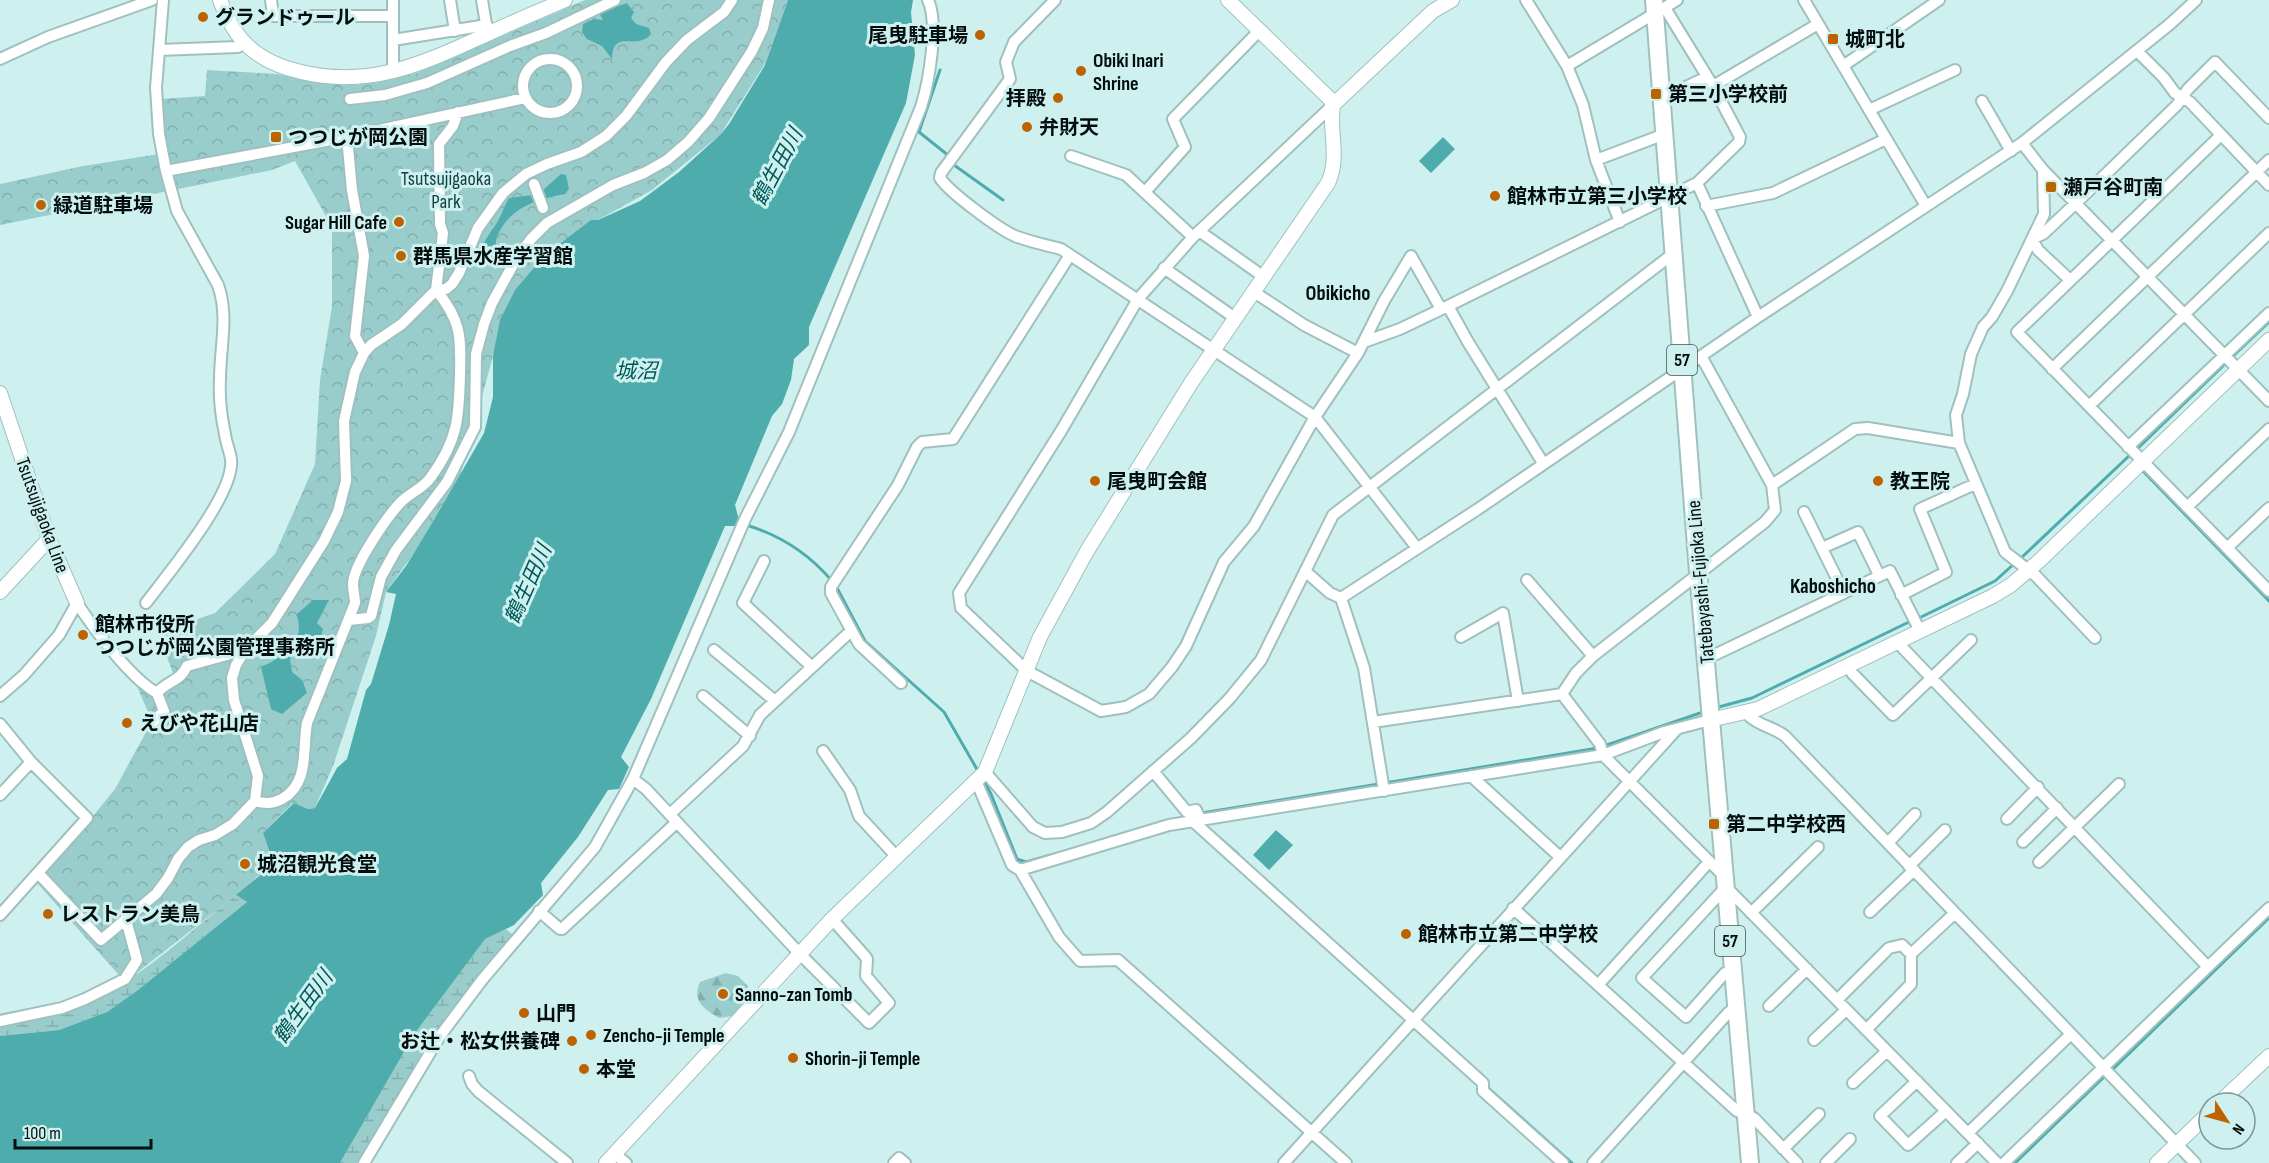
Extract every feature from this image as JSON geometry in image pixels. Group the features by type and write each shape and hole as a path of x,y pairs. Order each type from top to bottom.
{"main road":[{"name":"Tatebayashi-Fujioka Line","path":"1658,8 1669,197 1698,572 1750,1163"}],"street":[{"path":"0,59 48,37 152,0"},
{"path":"146,603 209,517 230,476 232,461 219,396 225,312 222,296 177,211 159,134 156,88 163,0"},
{"path":"220,0 230,23 244,43 255,53 277,65 309,74 347,79 393,72 434,58 487,29 546,4 565,0"},
{"path":"271,0 273,16 393,16"},
{"path":"393,0 393,72"},
{"path":"450,0 455,31"},
{"path":"482,0 487,29"},
{"path":"350,99 385,95 417,86 536,37 540,33 546,33 615,0"},
{"path":"38,873 101,940 156,894 188,847 233,824 255,801 258,776 238,716 232,688 236,664 285,603 324,541 338,512 346,481 344,421 355,372 364,353 384,334 402,324 436,290 447,288 452,284 478,228 503,193 526,174 581,152 606,136 626,116 666,62 687,40 724,12 732,0"},
{"path":"349,620 371,616 381,577 396,550 447,482 475,427 476,354 492,303 515,261 531,239 547,223 613,185 644,173 667,160 688,142 709,118 752,51 763,28 769,0"},
{"path":"364,1163 440,1036 461,1006 539,911 595,848 633,779 744,523 798,410 921,107 931,66 928,0"},
{"path":"1055,0 1014,42 1006,62 1010,79 941,173 940,178 968,204 1015,236 1061,249 1315,417 1417,548"},
{"path":"626,1163 610,1158 799,953 896,856 981,778 1040,637 1087,550 1214,349 1332,176 1335,152 1333,105 1328,96 1228,0"},
{"path":"1452,0 1433,11 1196,234 1138,299 1061,431 959,593 961,608 969,619 1027,672 1101,711 1126,707 1149,694 1186,646 1224,562 1254,526 1315,417 1358,353 1383,301 1411,256 1543,463"},
{"path":"1526,0 1567,66 1583,105 1596,160 1620,222"},
{"path":"1567,66 1658,8 1677,0"},
{"path":"1818,0 1806,3 1926,206"},
{"path":"1843,66 1939,0"},
{"path":"1341,598 1758,317 2022,143 2137,51 2196,0"},
{"path":"1364,342 1400,329 1444,308 1697,183 1739,142 1740,137 1710,82 1658,8"},
{"path":"1662,98 1710,82 1818,24"},
{"path":"393,40 487,29"},
{"path":"1145,192 1185,147 1173,119 1260,30"},
{"path":"159,50 237,47 244,43"},
{"path":"2137,51 2164,78 2175,93 2190,102 2269,185"},
{"path":"549,58 558,60 573,70 578,88 575,98 562,110 546,113 530,105 525,98 523,81 526,73 539,61 549,58"},
{"path":"2032,239 2043,234 2076,203 2177,105 2216,62 2269,118"},
{"path":"1869,110 1955,70"},
{"path":"166,171 525,98"},
{"path":"1982,101 2011,150"},
{"path":"255,801 265,804 277,802 297,786 303,770 306,710 349,620 355,603 353,586 358,564 400,503 431,478 452,441 457,426 460,368 458,327 451,308 436,290 443,233 440,224 439,144 453,126 458,112"},
{"path":"1596,160 1665,134"},
{"path":"2221,135 2017,332 2268,589"},
{"path":"347,136 351,190 364,256 355,336 364,353"},
{"path":"1706,206 1773,193 1886,139"},
{"path":"2022,143 2043,170 2269,401"},
{"path":"1071,156 1126,175 1196,234 1264,277"},
{"path":"2052,369 2269,160"},
{"path":"2043,170 2044,214 2007,291 1983,327 1971,354 1956,415 1959,443 2005,552 2036,576 2095,638"},
{"path":"1697,183 1758,317"},
{"path":"534,184 543,208"},
{"path":"2088,406 2269,233"},
{"path":"2032,239 2038,250 2070,280"},
{"path":"981,778 1033,827 1045,832 1062,832 1091,823 1107,813 1191,738 1230,698 1261,660 1333,515 1674,252"},
{"path":"901,683 866,652 851,631 831,593 834,583 898,485 917,447 922,441 953,439 1070,255"},
{"path":"1164,268 1235,318"},
{"path":"1254,292 1304,325 1358,353"},
{"path":"2128,447 2269,313"},
{"path":"1020,870 1169,825 1603,755 1677,729 1758,709 1993,596 2028,571 2269,340"},
{"path":"1373,722 1562,694 1576,673 1593,656 1768,519 1775,510 1772,485 1701,356"},
{"name":"Tsutsujigaoka Line","path":"1,401 49,539 76,603"},
{"path":"1772,485 1856,429 1868,428 1959,443"},
{"path":"2187,507 2269,429"},
{"path":"1901,595 1946,572 1920,509 1975,484"},
{"path":"2227,548 2269,508"},
{"path":"1804,512 1844,593"},
{"path":"1822,548 1858,532 1879,575"},
{"path":"0,592 49,539"},
{"path":"764,561 743,603 811,666"},
{"path":"1305,571 1330,593 1341,598 1365,668 1384,791"},
{"path":"1706,659 1890,571 1920,631"},
{"path":"1527,580 1593,656"},
{"path":"0,696 24,675 59,635 76,603 92,627 146,687 157,693 164,711 149,726"},
{"path":"1461,638 1503,613 1518,700"},
{"path":"539,911 562,929 743,746 760,715 851,631"},
{"path":"1848,665 1852,673 1893,716 1971,640"},
{"path":"1897,642 2208,967"},
{"path":"157,693 163,686 183,675 187,666 245,650"},
{"path":"714,650 775,701"},
{"path":"1562,694 1600,744 1603,755 1709,862 1751,913 1997,1163"},
{"path":"703,696 750,736"},
{"path":"1745,712 1755,723 1776,730 1785,736 2195,1163"},
{"path":"0,724 31,762 87,818 0,915"},
{"path":"1284,1163 1677,729"},
{"path":"823,751 850,790 859,816 896,856"},
{"path":"0,795 31,762"},
{"path":"1153,771 1187,812 1197,810 1198,822 1483,1083 1484,1091 1563,1163"},
{"path":"1471,776 1560,857"},
{"path":"981,778 1012,865 1020,870 1059,937 1080,961 1118,960 1346,1163"},
{"path":"633,779 646,789 799,953 869,1023 889,1004 866,976 867,959 832,920"},
{"path":"2039,862 2119,784"},
{"path":"2007,819 2038,787"},
{"path":"2023,842 2057,808"},
{"path":"1888,843 1915,814"},
{"path":"1870,912 1945,831"},
{"path":"1751,913 1818,847"},
{"path":"1598,985 1709,862"},
{"path":"1725,882 1642,978 1686,1017 1725,973 1733,971"},
{"path":"1514,908 1737,1111 1754,1118 1797,1163"},
{"path":"2004,1163 2269,908"},
{"path":"1911,954 1955,913"},
{"path":"0,1021 62,1008 125,979 137,960 126,920"},
{"path":"1837,1000 1889,948 1902,945 1911,954 1911,984 1866,1030"},
{"path":"1769,1006 1807,969"},
{"path":"1593,1163 1728,1012 1736,1006"},
{"path":"1814,1040 1846,1010"},
{"path":"1968,1133 2071,1034"},
{"path":"1853,1083 1887,1051"},
{"path":"2232,1091 2269,1056"},
{"path":"469,1076 478,1091 567,1163"},
{"path":"1917,1081 1881,1116 1908,1145 1946,1111"},
{"path":"1783,1149 1819,1113"},
{"path":"2157,1163 2197,1125"},
{"path":"1826,1163 1850,1138"},
{"path":"1957,1163 1978,1143"},
{"path":"894,1163 899,1158 905,1163"}],"green space":[{"name":"Tsutsujigaoka Park","path":"585,0 788,0 766,62 720,135 652,190 598,220 524,282 493,356 455,495 386,592 376,636 333,766 315,808 308,809 292,804 263,833 273,862 244,889 125,982 38,884 115,789 152,721 136,684 153,686 174,676 158,633 215,613 275,554 315,464 320,380 332,306 332,227 295,161 272,170 0,225 0,184 83,166 159,154 160,99 205,96 207,70 277,74 304,80 357,85 414,74"},
{"path":"236,895 247,902 138,990 107,1012 59,1030 0,1036 0,1025 67,1011 118,986 159,958"},
{"path":"506,929 514,936 444,1019 357,1163 340,1163 415,1033 485,938"},
{"path":"726,973 738,976 748,986 747,997 733,1016 719,1018 700,1003 697,994 700,982"}],"water":[{"name":"城沼","path":"788,0 913,0 911,12 915,55 906,103 809,327 809,345 794,359 791,380 782,404 772,416 735,505 739,520 736,526 725,526 651,699 621,757 629,767 619,789 608,790 578,837 541,883 543,895 514,925 485,939 415,1033 340,1163 0,1163 0,1036 59,1030 107,1012 138,990 247,902 236,895 275,863 263,833 294,803 308,809 315,808 337,768 347,759 366,690 371,684 389,625 396,594 386,592 406,566 484,433 493,397 493,356 500,320 515,290 544,256 591,220 598,220 640,201 679,172 720,135 765,65"},
{"path":"627,3 634,12 631,18 636,24 649,28 651,34 639,41 616,44 612,59 602,46 587,39 582,32 583,24 594,19 603,20 599,13"},
{"path":"1443,137 1455,149 1431,173 1419,161"},
{"path":"561,174 566,175 569,189 565,194 535,202 516,212 502,227 492,259 483,261 480,252 509,198 533,195 542,191"},
{"path":"313,600 329,600 317,623 323,629 319,643 308,643 296,647 290,659 292,672 302,680 307,693 282,714 271,709 261,667 277,658 292,645 299,632 297,614"},
{"path":"1276,830 1293,845 1269,870 1253,855"}],"waterway":[{"path":"940,70 919,132 949,156"},
{"path":"952,162 1003,200"},
{"path":"2231,358 2269,322"},
{"path":"2136,450 2226,363"},
{"path":"2020,559 2131,454"},
{"path":"2141,469 2269,601"},
{"path":"746,525 771,534 804,554 832,581"},
{"path":"1917,619 1995,581 2015,563"},
{"path":"836,586 865,641 944,712 978,771"},
{"path":"1715,708 1752,698 1911,621"},
{"path":"1604,746 1706,711"},
{"path":"1385,783 1598,748"},
{"path":"983,779 1017,859 1026,862 1051,855"},
{"path":"1202,813 1379,784"},
{"path":"1202,823 1238,854"},
{"path":"2111,1071 2269,918"},
{"path":"2015,1163 2106,1075"},
{"path":"1486,1086 1572,1163"}],"place":[{"name":"グランドゥール","path":"203,17"},
{"name":"尾曳駐車場","path":"980,35"},
{"name":"城町北","path":"1833,39"},
{"name":"Obiki Inari Shrine","path":"1081,71"},
{"name":"第三小学校前","path":"1656,94"},
{"name":"拝殿","path":"1058,98"},
{"name":"弁財天","path":"1027,127"},
{"name":"つつじが岡公園","path":"276,137"},
{"name":"瀬戸谷町南","path":"2051,187"},
{"name":"館林市立第三小学校","path":"1495,196"},
{"name":"緑道駐車場","path":"41,205"},
{"name":"Sugar Hill Cafe","path":"399,222"},
{"name":"群馬県水産学習館","path":"401,256"},
{"name":"尾曳町会館","path":"1095,481"},
{"name":"教王院","path":"1878,481"},
{"name":"館林市役所 つつじが岡公園管理事務所","path":"83,635"},
{"name":"えびや花山店","path":"127,723"},
{"name":"第二中学校西","path":"1714,824"},
{"name":"城沼観光食堂","path":"245,864"},
{"name":"レストラン美鳥","path":"48,914"},
{"name":"館林市立第二中学校","path":"1406,934"},
{"name":"Sanno-zan Tomb","path":"723,994"},
{"name":"山門","path":"524,1013"},
{"name":"Zencho-ji Temple","path":"591,1035"},
{"name":"お辻・松女供養碑","path":"572,1041"},
{"name":"Shorin-ji Temple","path":"793,1058"},
{"name":"本堂","path":"584,1069"}],"district":[{"name":"Obikicho","path":"1338,293"},
{"name":"Kaboshicho","path":"1833,586"}],"water label":[{"name":"鶴生田川","path":"777,167"},
{"name":"鶴生田川","path":"528,584"},
{"name":"鶴生田川","path":"303,1007"}]}
